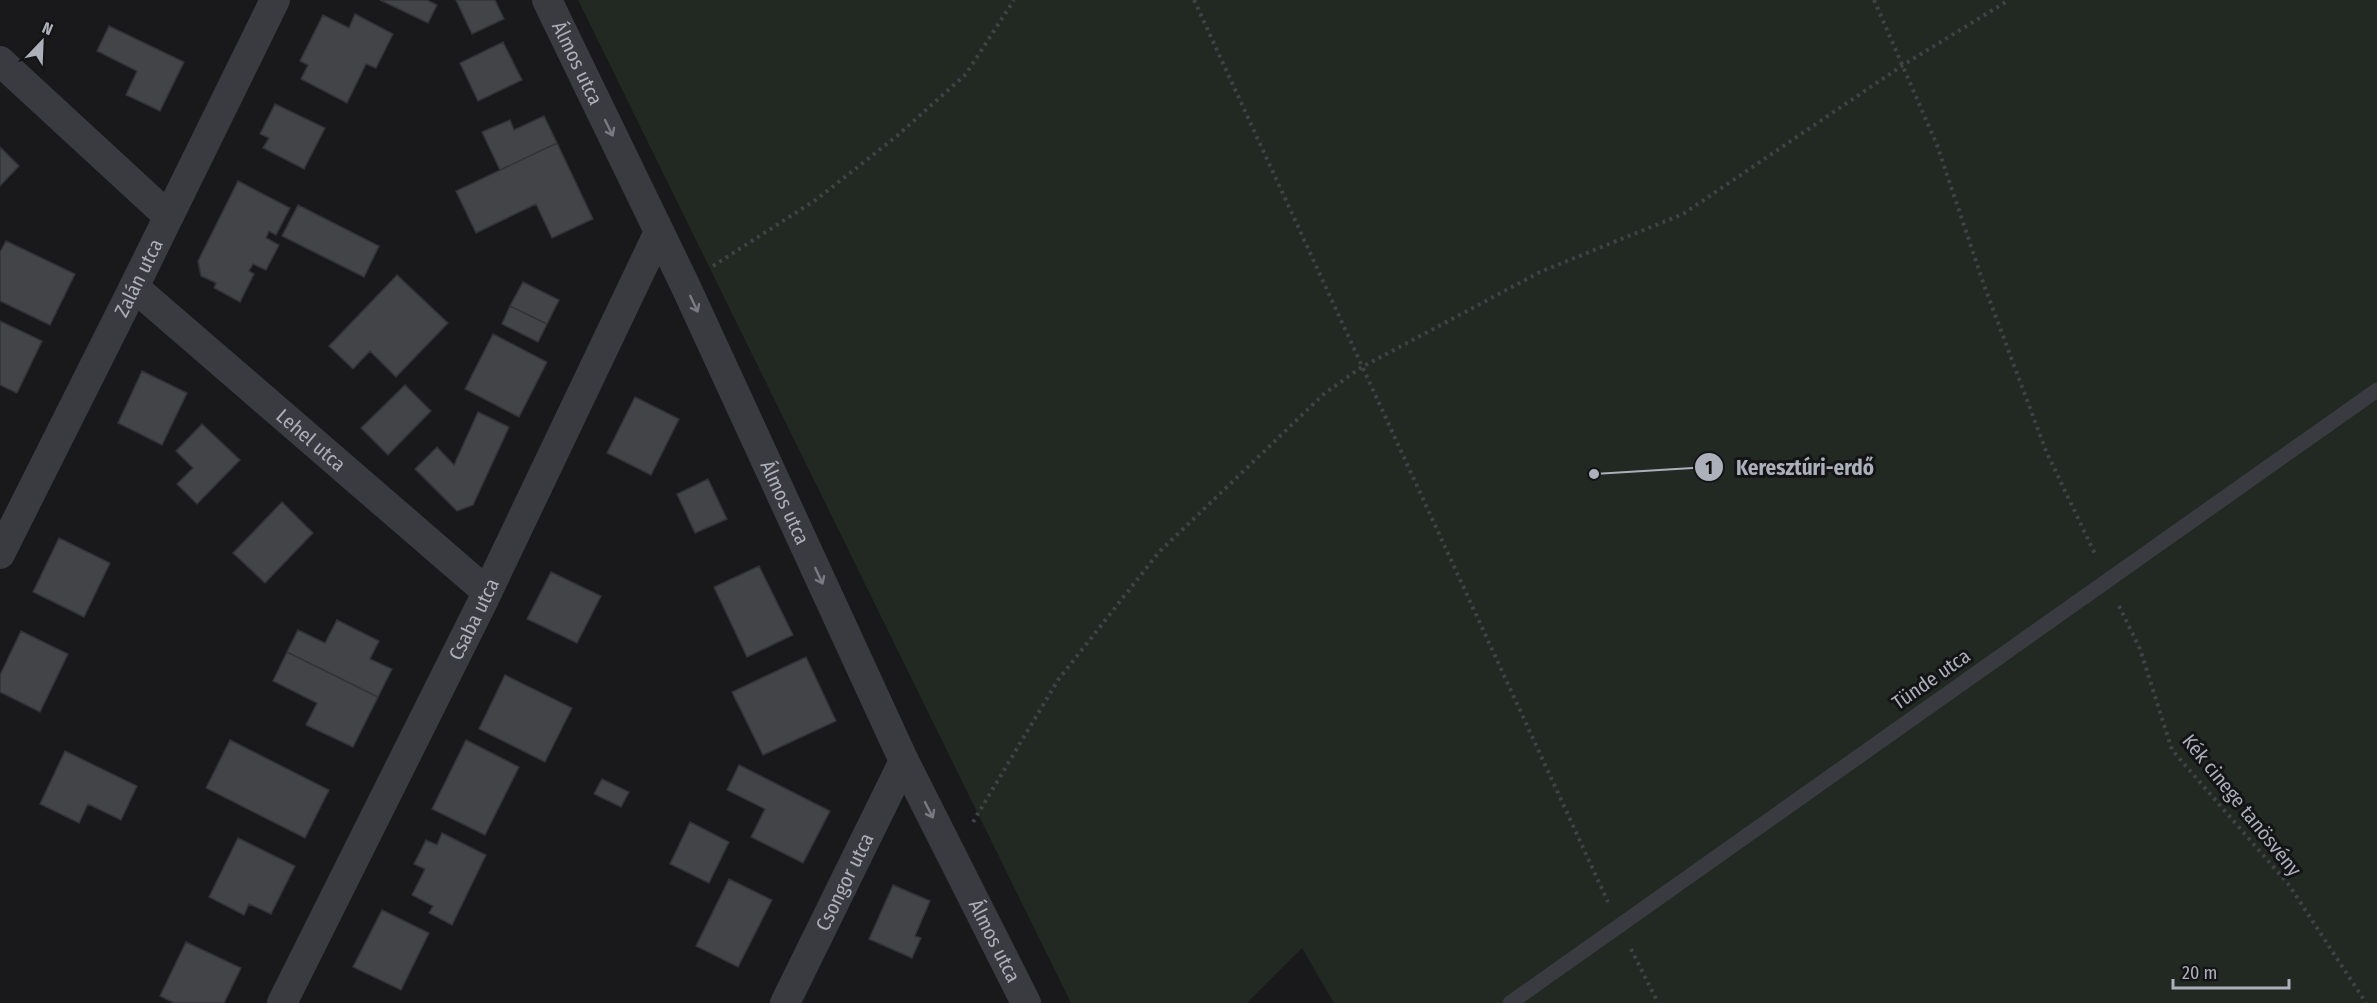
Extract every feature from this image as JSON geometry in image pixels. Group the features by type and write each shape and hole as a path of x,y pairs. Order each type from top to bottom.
{"street":[{"name":"Zalán utca","path":"0,554 275,0"},
{"name":"Álmos utca","path":"547,0 685,285 904,761 1026,1003"},
{"path":"0,61 168,216"},
{"name":"Csaba utca","path":"282,1003 488,592 659,232"},
{"name":"Lehel utca","path":"134,287 488,592"},
{"name":"Csongor utca","path":"785,1003 904,761"}],"lane":[{"name":"Tünde utca","path":"1510,1003 2377,390"}],"path":[{"path":"685,285 817,199 897,136 966,75 1014,0"},
{"path":"1194,0 1620,927 1659,1003"},
{"name":"Kék cinege tanösvény","path":"1874,0 1937,144 1984,285 2046,451 2140,649 2172,750 2289,885 2366,1003"},
{"path":"952,857 1058,680 1159,552 1325,393 1362,367 1540,272 1683,214 1903,65 2009,0"}],"shaded area":[{"path":"578,0 2377,0 2377,1003 1334,1003 1302,948 1247,1003 1071,1003"}],"building":[{"path":"380,0 427,0 437,5 428,23"},
{"path":"456,0 495,0 504,19 472,34"},
{"path":"355,14 393,34 376,68 366,64 347,103 301,79 308,65 300,61 323,15 349,28"},
{"path":"109,26 184,62 160,111 126,95 137,71 97,51"},
{"path":"503,42 522,80 478,101 460,63"},
{"path":"275,104 325,128 304,169 263,148 269,138 260,134"},
{"path":"544,116 557,143 500,170 482,132 510,120 514,130"},
{"path":"557,143 593,219 552,238 536,204 476,233 456,191"},
{"path":"0,147 19,166 0,186"},
{"path":"238,181 290,208 276,235 269,231 266,238 279,245 266,270 253,264 249,271 254,274 240,302 214,288 216,283 201,276 198,261"},
{"path":"298,205 379,246 364,277 282,236"},
{"path":"6,241 75,274 50,325 0,301 0,252"},
{"path":"397,275 448,323 396,377 370,351 353,369 329,346"},
{"path":"523,282 559,300 547,324 510,306"},
{"path":"510,306 547,324 538,342 502,324"},
{"path":"0,321 42,341 17,393 0,385"},
{"path":"493,334 547,362 519,417 465,389"},
{"path":"142,371 187,393 162,445 118,423"},
{"path":"405,385 431,411 388,455 361,428"},
{"path":"635,397 679,419 651,475 607,453"},
{"path":"478,412 509,427 473,505 457,511 415,469 437,447 454,465"},
{"path":"202,424 240,460 197,504 177,484 193,468 176,451"},
{"path":"708,479 727,519 695,533 677,494"},
{"path":"282,502 313,533 265,583 233,553"},
{"path":"59,538 110,563 84,617 33,592"},
{"path":"759,566 793,635 747,657 714,587"},
{"path":"551,572 601,596 577,643 527,619"},
{"path":"337,620 379,641 370,659 392,669 378,697 287,652 298,630 325,643"},
{"path":"21,631 68,654 40,712 0,692 0,675"},
{"path":"287,652 378,697 353,747 306,725 317,703 273,681"},
{"path":"806,657 836,721 763,755 732,692"},
{"path":"505,675 572,708 545,762 479,729"},
{"path":"230,740 329,790 305,838 206,788"},
{"path":"466,740 519,767 485,835 432,809"},
{"path":"65,751 137,786 121,820 88,804 79,823 40,804"},
{"path":"739,765 830,811 803,863 751,837 765,809 727,790"},
{"path":"602,779 629,792 621,807 594,794"},
{"path":"690,822 729,842 709,883 670,864"},
{"path":"442,833 486,855 452,925 429,913 433,906 412,895 425,869 414,864 426,840 437,845"},
{"path":"238,838 295,866 271,914 249,904 244,915 209,897"},
{"path":"729,879 772,900 738,967 696,946"},
{"path":"893,885 930,901 915,936 921,938 912,958 869,939"},
{"path":"382,910 429,933 401,990 353,967"},
{"path":"186,942 241,968 224,1003 174,1003 160,996"}],"place":[{"name":"Keresztúri-erdő","path":"1594,474"}]}
